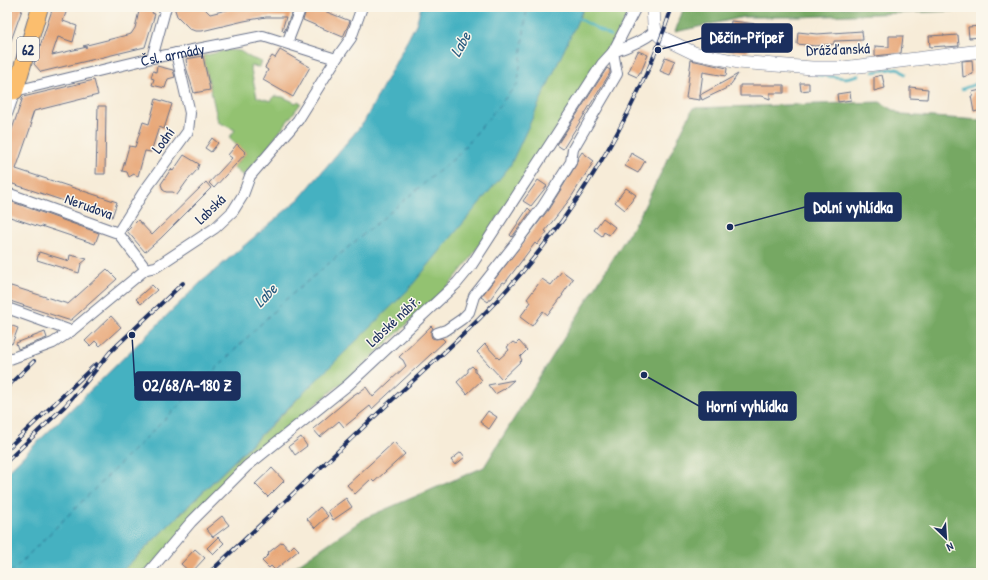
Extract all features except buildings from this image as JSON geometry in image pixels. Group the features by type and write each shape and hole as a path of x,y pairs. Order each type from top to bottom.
{"main road":[{"name":"62","path":"11,92 40,7"}],"street":[{"path":"152,58 166,7"},
{"path":"287,43 301,7"},
{"name":"Labská","path":"7,360 54,344 146,269 156,268 215,228 233,211 243,195 250,176 298,120 351,38 362,7"},
{"name":"Labské nábř.","path":"148,573 191,522 247,466 348,385 457,283 475,260 602,64 613,52 636,7"},
{"path":"653,7 655,31"},
{"name":"Labské nábř.","path":"613,52 626,48 655,31"},
{"name":"Drážďanská","path":"655,31 661,37 694,53 738,62 812,68 843,68 981,51"},
{"name":"Čsl. armády","path":"11,92 152,58 263,36 336,59"},
{"path":"437,333 446,330 469,312 474,296 543,206 571,162 574,149 617,74 613,52"},
{"name":"Lodní","path":"118,233 143,194 188,131 190,113 176,53"},
{"path":"7,114 11,92"},
{"name":"Nerudova","path":"7,193 118,233 146,269"},
{"path":"7,308 71,331"}],"green space":[{"path":"584,7 632,7 609,49 468,262 450,284 360,368 264,446 144,573 120,573 295,402 580,17"},
{"path":"684,7 981,7 981,10 799,17 744,17 675,32"},
{"path":"227,50 240,51 251,58 262,62 259,67 250,66 257,97 271,101 274,96 283,97 296,103 298,101 301,103 266,150 243,176 233,167 246,153 229,138 235,130 218,122 203,56"},
{"path":"880,102 902,115 981,120 981,573 286,573 365,518 484,467 640,215 693,108"}],"water":[{"name":"Labe","path":"421,7 584,7 510,166 408,290 120,573 7,573 7,472 200,283 299,199 364,122 416,24"}],"waterway":[{"path":"578,18 611,36"},
{"path":"873,72 897,68 905,74"},
{"path":"817,75 846,78 859,75"},
{"path":"962,89 981,82"}],"ferry route":[{"path":"10,573 284,301 457,156 518,83 527,7"}],"railway":[{"path":"209,573 469,329 511,285 540,250 594,173 617,133 657,49 672,7"},
{"path":"7,461 65,406 110,352 183,283"},
{"path":"7,387 34,361"},
{"path":"7,449 96,364"}],"place":[{"name":"Děčín-Přípeř","path":"658,50"},
{"name":"Dolní vyhlídka","path":"730,227"},
{"name":"O2/68/A-180 Z","path":"132,335"},
{"name":"Horní vyhlídka","path":"644,375"}]}
